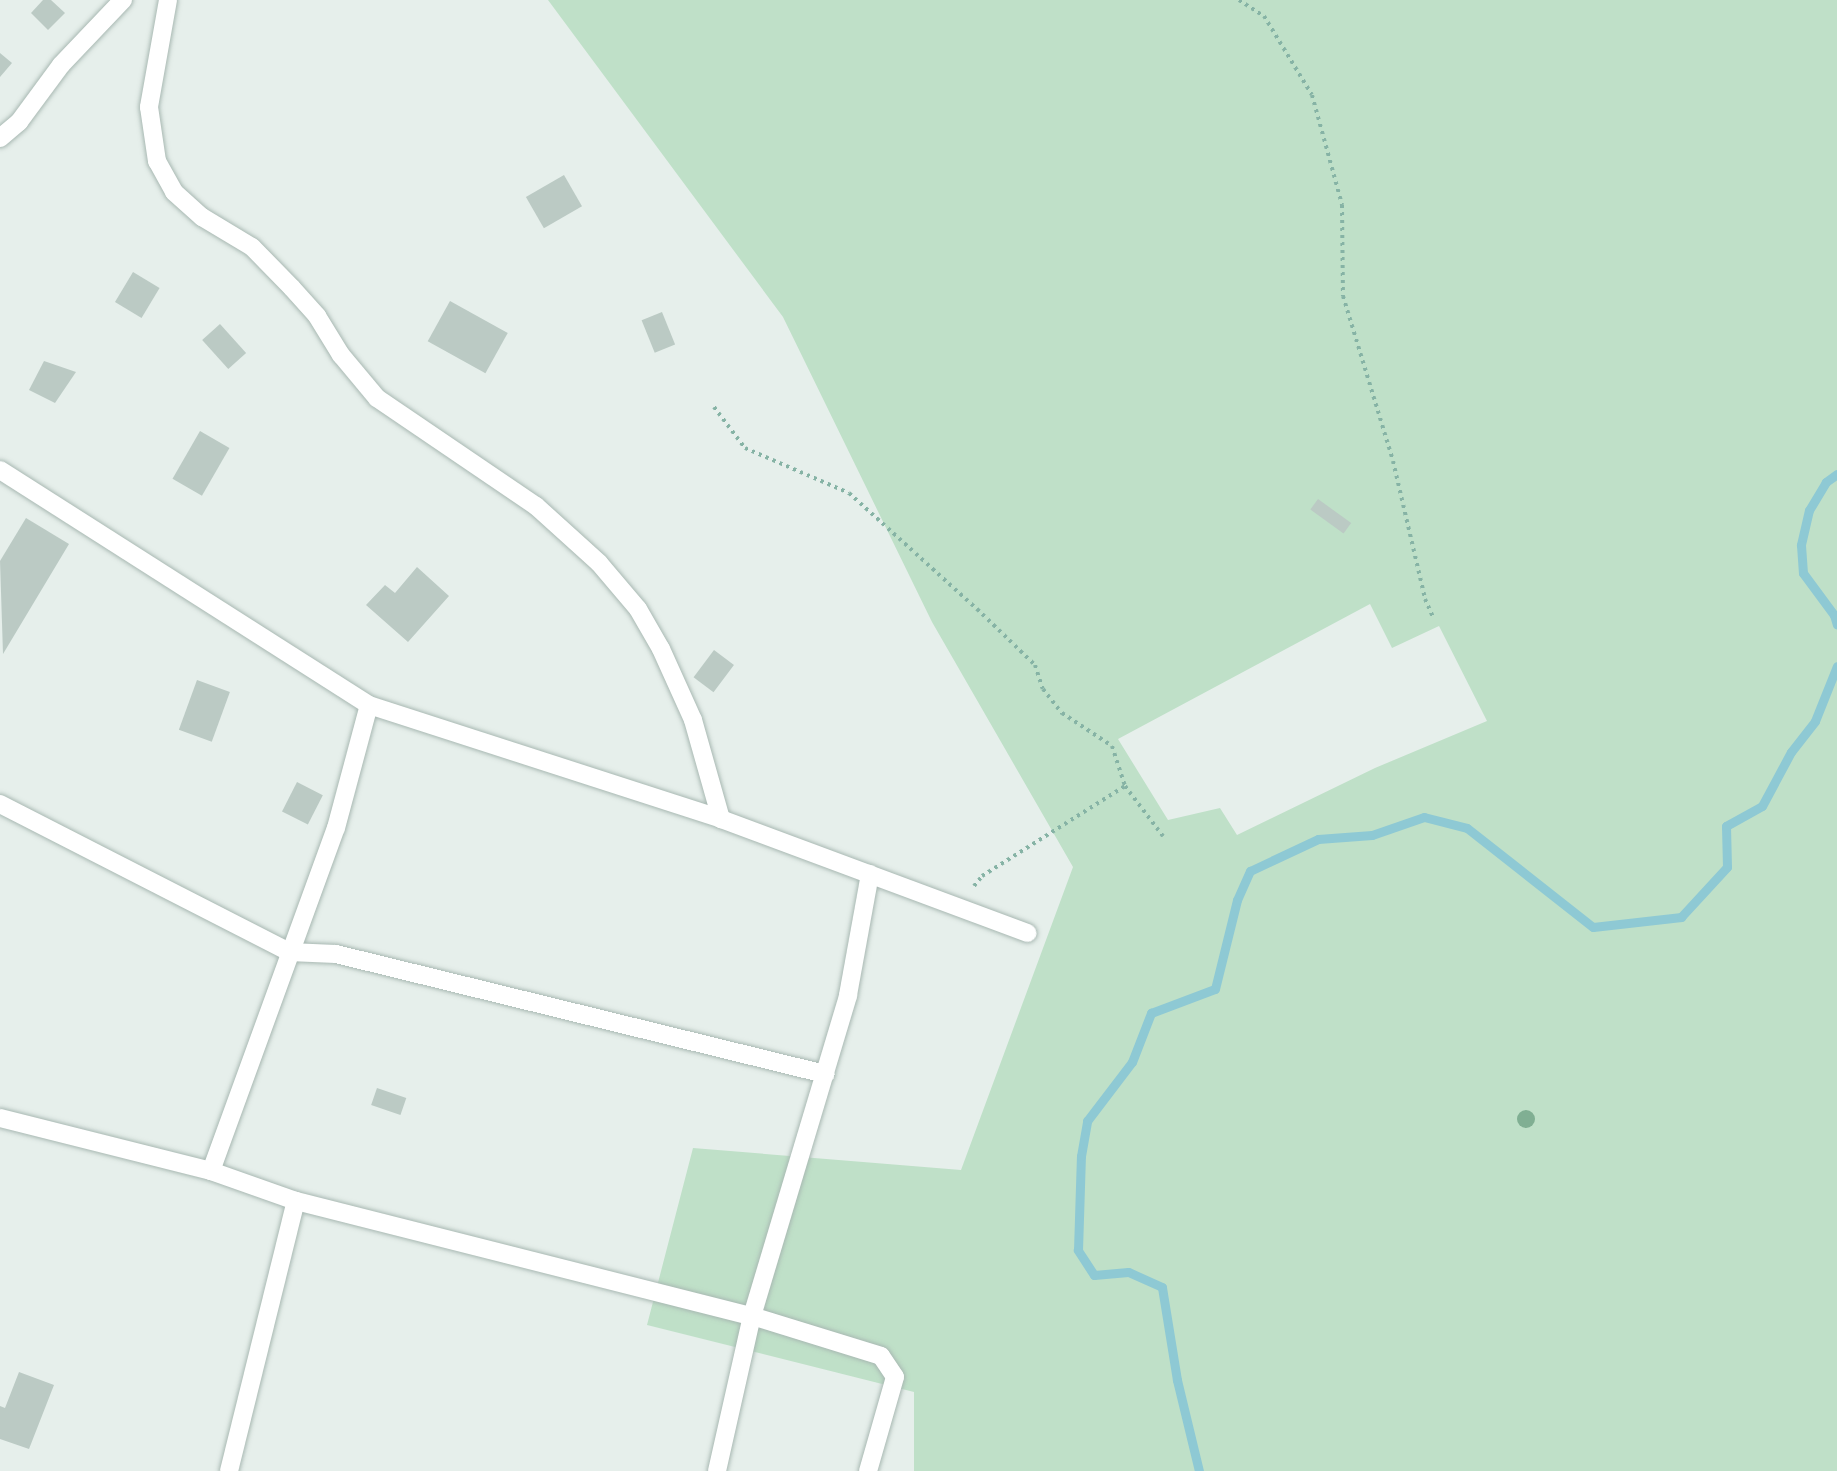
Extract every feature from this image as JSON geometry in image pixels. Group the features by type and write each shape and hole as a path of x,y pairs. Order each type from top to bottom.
{"street":[{"path":"0,138 19,122 62,65 123,0"},
{"path":"168,0 149,106 157,160 174,192 202,217 252,247 317,316 341,355 377,398 536,506 599,563 638,609 661,650 693,720 721,819"},
{"path":"0,470 369,705 721,819 1028,933"},
{"path":"211,1171 336,828 369,705"},
{"path":"0,804 289,952 336,954 825,1074"},
{"path":"717,1471 752,1316 848,995 870,874"},
{"path":"0,1118 211,1171 296,1201 752,1316 881,1356 895,1377 868,1471"},
{"path":"229,1471 296,1201"}],"path":[{"path":"1239,0 1264,16 1312,95 1342,205 1342,296 1393,461 1425,599 1434,619"},
{"path":"714,407 745,448 849,494 977,609 1035,665 1043,689 1062,713 1112,746 1125,786 1163,836"},
{"path":"957,907 982,876 1125,786"}],"green space":[{"path":"548,0 1837,0 1837,1471 914,1471 914,1392 647,1325 693,1148 961,1170 1073,867 932,622 783,317","holes":["1370,604 1392,648 1439,626 1487,721 1375,768 1237,835 1220,808 1168,820 1118,739"]}],"building":[{"path":"43,0 51,0 65,13 48,30 31,13"},
{"path":"0,53 12,63 0,77"},
{"path":"564,175 582,206 544,228 526,197"},
{"path":"133,272 160,288 142,318 115,302"},
{"path":"450,301 508,333 485,373 428,341"},
{"path":"662,312 675,344 655,353 642,320"},
{"path":"220,324 246,353 228,369 202,340"},
{"path":"44,361 76,372 55,403 29,390"},
{"path":"200,431 229,448 202,496 172,479"},
{"path":"1318,499 1351,523 1344,534 1310,510"},
{"path":"26,518 69,544 3,654 0,561"},
{"path":"417,567 449,596 408,642 366,605 385,585 395,593"},
{"path":"714,650 734,665 714,692 694,677"},
{"path":"197,680 230,692 212,742 179,730"},
{"path":"297,782 323,795 308,825 282,811"},
{"path":"377,1088 406,1098 400,1115 371,1105"},
{"path":"19,1372 54,1385 29,1449 0,1439 0,1406 5,1408"}],"waterway":[{"path":"1837,474 1826,482 1809,510 1801,545 1803,573 1834,615 1837,625"},
{"path":"1199,1471 1177,1380 1162,1287 1128,1272 1094,1275 1078,1250 1081,1156 1087,1121 1132,1062 1151,1013 1215,989 1237,900 1250,871 1318,839 1372,835 1424,817 1467,828 1593,927 1681,917 1727,867 1726,826 1762,806 1791,752 1815,721 1837,666"}]}
